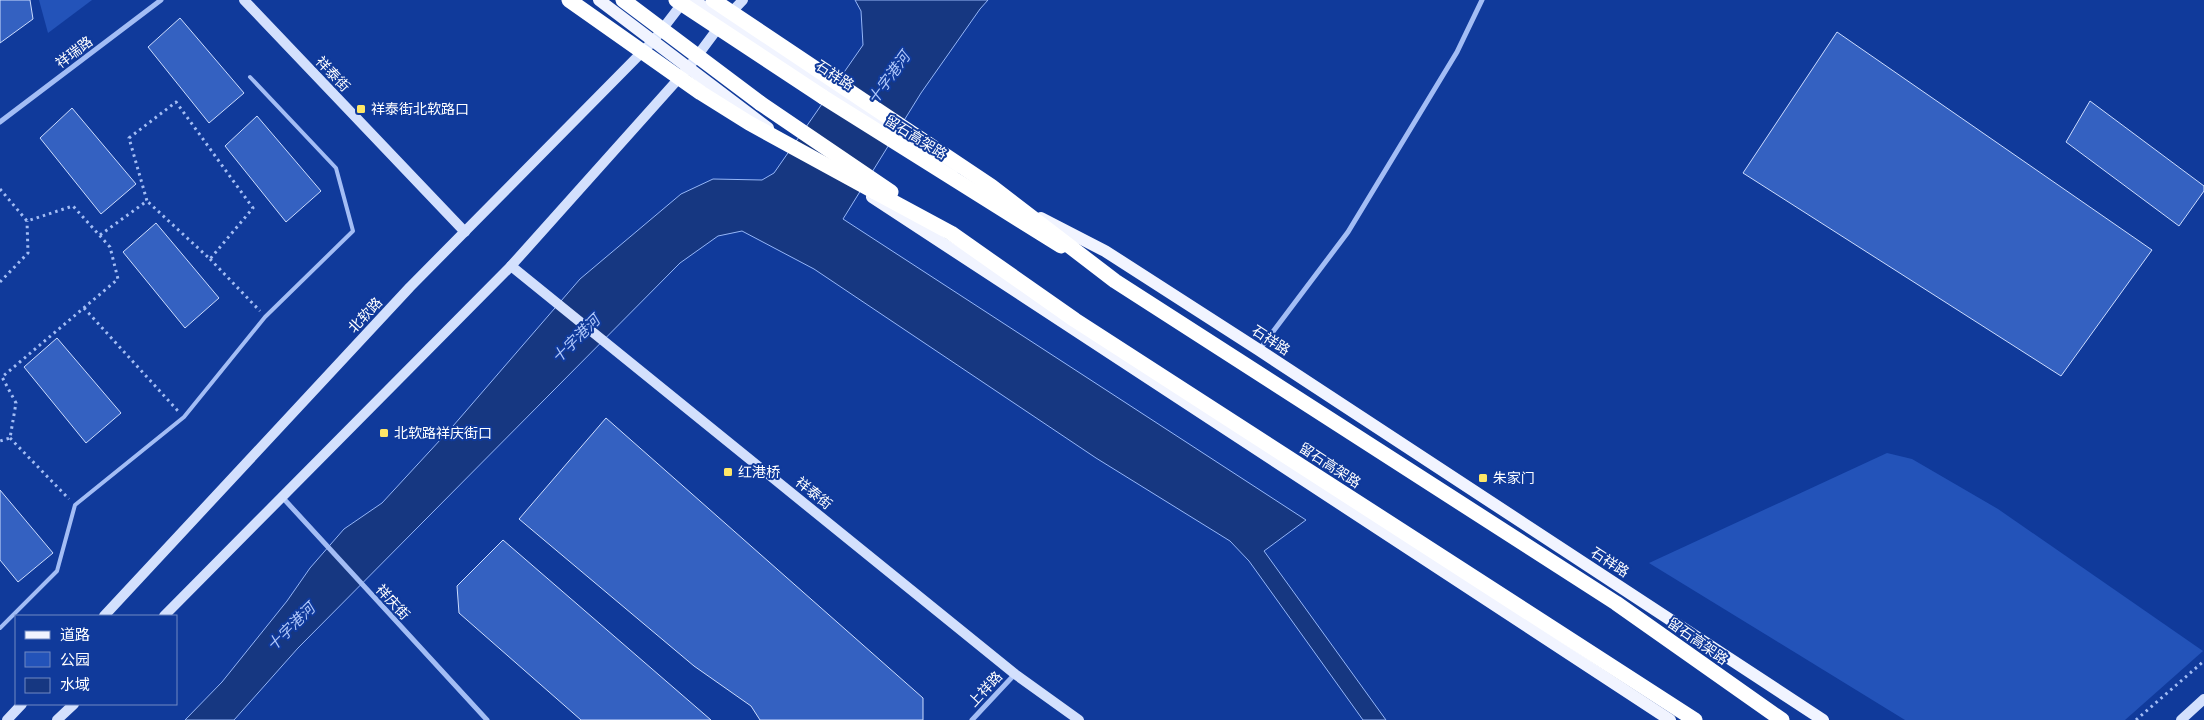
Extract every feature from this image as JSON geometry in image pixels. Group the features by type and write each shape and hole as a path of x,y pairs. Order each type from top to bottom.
{"highway":[{"name":"留石高架路","path":"569,0 701,93 749,123 951,234"},
{"name":"留石高架路","path":"623,0 760,103 1075,320 1695,720"},
{"name":"留石高架路","path":"676,0 838,107 1115,281 1616,603 1782,720"},
{"name":"留石高架路","path":"713,0 991,186 1115,281"}],"main road":[{"path":"599,0 780,137 1670,720"},
{"name":"石祥路","path":"693,0 985,190 1105,251 1823,720"}],"street":[{"name":"祥瑞路","path":"0,122 161,0"},
{"name":"祥泰街","path":"244,0 465,232"},
{"name":"北软路","path":"105,615 396,302 654,40 685,0"},
{"path":"165,615 511,266 689,67 724,20 743,0"},
{"path":"1259,350 1348,232 1457,52 1482,0"},
{"name":"祥泰街","path":"511,266 1015,674 1079,720"},
{"name":"祥庆街","path":"283,498 487,720"},
{"name":"上祥路","path":"972,720 1015,674"},
{"path":"2181,720 2204,699"},
{"path":"7,720 21,705"},
{"path":"57,720 73,705"}],"lane":[{"path":"0,628 57,571 75,505 184,417 265,317 353,231 336,168 250,77"}],"path":[{"path":"210,258 253,208 176,102 129,138 147,201 210,258 265,317"},
{"path":"0,189 28,221 28,253 0,282"},
{"path":"100,236 147,201"},
{"path":"10,438 16,403 2,377 118,280 110,247 73,206 28,221"},
{"path":"84,308 184,417"},
{"path":"0,441 10,438"},
{"path":"10,438 75,505"},
{"path":"2136,720 2204,661"}],"green space":[{"path":"39,0 92,0 48,33"},
{"path":"1887,453 1912,459 1998,509 2203,651 2125,720 1905,720 1649,563"}],"water":[{"name":"十字港河","path":"855,0 988,0 921,93 843,219 1306,520 1264,551 1386,720 1363,720 1249,561 1230,541 1096,458 814,269 742,231 718,236 680,263 298,648 234,720 185,720 222,682 287,601 310,568 344,529 382,503 453,426 580,279 681,194 713,179 762,180 774,173 863,45 861,11"}],"building":[{"path":"0,0 30,0 33,19 0,43"},
{"path":"180,18 244,93 209,123 148,47"},
{"path":"1837,32 2152,250 2061,376 1743,173"},
{"path":"2090,101 2204,186 2204,191 2179,226 2066,142"},
{"path":"72,108 136,184 101,214 40,138"},
{"path":"257,116 321,191 286,222 225,146"},
{"path":"156,223 219,298 185,328 123,252"},
{"path":"57,338 121,413 86,443 24,367"},
{"path":"606,418 923,698 923,720 760,720 751,706 694,666 519,519"},
{"path":"0,490 53,553 18,582 0,560"},
{"path":"503,540 711,720 581,720 459,613 457,586"}],"place":[{"name":"祥泰街北软路口","path":"361,109"},
{"name":"北软路祥庆街口","path":"384,433"},
{"name":"红港桥","path":"728,472"},
{"name":"朱家门","path":"1483,478"}]}
